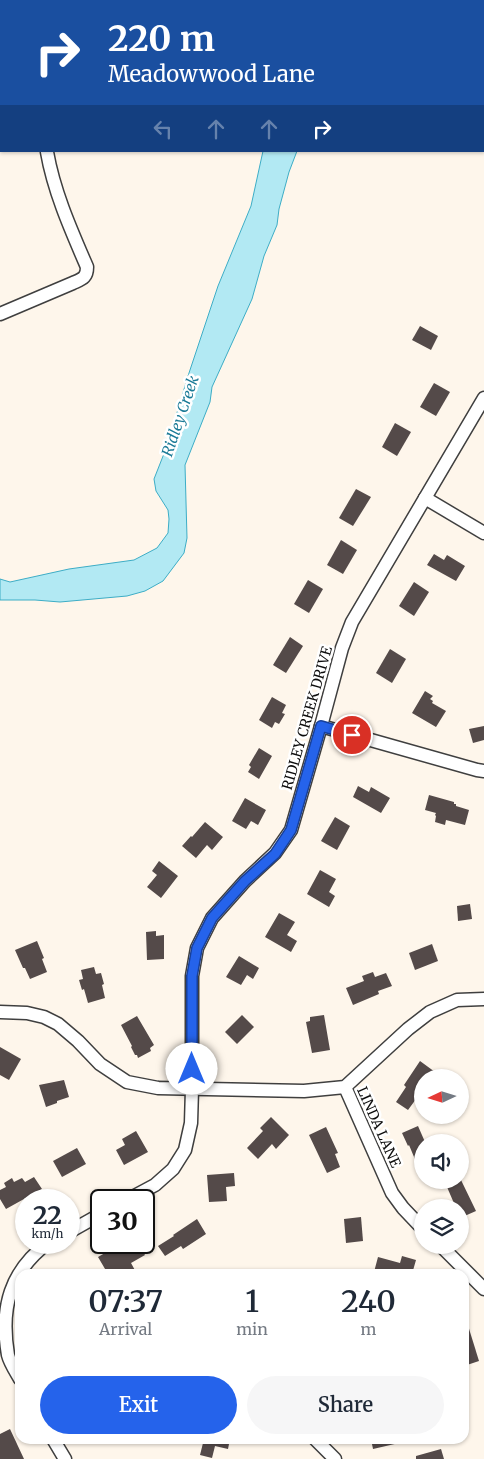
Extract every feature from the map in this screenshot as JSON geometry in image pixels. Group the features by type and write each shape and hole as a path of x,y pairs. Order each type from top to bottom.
{"street":[{"path":"0,314 84,278 87,274 87,267 68,223 51,171 47,152"},
{"name":"RIDLEY CREEK DRIVE","path":"148,1189 174,1169 185,1150 191,1124 192,976 197,948 212,918 245,881 275,854 291,830 342,648 352,622 484,398"},
{"path":"425,498 484,533"},
{"path":"321,726 484,771"},
{"path":"0,1012 27,1013 44,1017 58,1024 100,1064 127,1082 158,1088 304,1090 345,1087 408,1028 430,1012 457,1000 484,999"},
{"name":"LINDA LANE","path":"345,1087 392,1193 414,1219"},
{"path":"20,1269 34,1254"},
{"path":"449,1254 464,1269"},
{"path":"469,1274 484,1289"},
{"path":"15,1277 8,1292 3,1312 2,1331 8,1356 15,1369"},
{"path":"56,1444 65,1459"},
{"path":"320,1444 334,1459"}],"water":[{"name":"Ridley Creek","path":"263,152 297,152 279,209 277,225 264,256 252,299 212,387 210,402 185,465 187,538 184,553 163,581 145,591 127,596 60,602 0,600 0,579 10,582 69,569 134,560 157,548 168,533 168,510 156,491 154,479 167,446 218,286 251,206"}],"building":[{"path":"420,326 438,336 431,350 412,340"},
{"path":"434,383 450,392 436,416 420,407"},
{"path":"395,423 411,432 397,456 382,447"},
{"path":"356,489 371,497 353,526 339,518"},
{"path":"341,540 357,550 343,574 327,565"},
{"path":"434,554 444,560 447,555 465,566 456,581 427,565"},
{"path":"308,580 323,589 309,613 294,604"},
{"path":"414,582 429,592 414,616 399,606"},
{"path":"290,637 303,646 286,673 273,665"},
{"path":"390,649 406,659 392,683 376,673"},
{"path":"425,691 433,696 430,699 433,701 432,703 446,711 436,727 412,713"},
{"path":"272,697 286,705 282,713 285,714 279,724 275,722 272,728 259,720"},
{"path":"484,726 484,740 473,743 469,729"},
{"path":"259,748 272,756 259,779 248,772 251,767 249,765"},
{"path":"358,786 369,792 371,787 390,798 381,813 353,797"},
{"path":"429,795 454,802 456,806 469,810 465,825 446,820 445,825 435,822 436,813 425,810"},
{"path":"245,798 266,810 258,825 251,821 246,829 232,821"},
{"path":"335,817 350,826 337,850 321,841"},
{"path":"205,822 223,837 212,850 207,845 196,858 182,846"},
{"path":"159,861 178,876 161,898 147,887 157,875 152,871"},
{"path":"320,870 336,879 329,892 335,896 329,907 307,894"},
{"path":"470,904 472,919 458,921 457,906"},
{"path":"279,913 295,922 287,935 297,941 291,952 265,937"},
{"path":"156,931 156,936 164,935 164,959 147,960 146,932"},
{"path":"37,941 47,972 30,979 15,950"},
{"path":"432,944 438,961 415,970 409,953"},
{"path":"239,956 259,968 253,979 247,975 241,985 226,977"},
{"path":"94,967 96,974 101,973 105,998 88,1003 79,980 83,979 81,970"},
{"path":"373,972 375,977 386,973 392,986 378,991 379,994 353,1005 346,988 364,981 362,976"},
{"path":"242,1015 254,1027 237,1044 225,1032"},
{"path":"324,1015 330,1050 312,1053 306,1022 310,1021 310,1017"},
{"path":"137,1016 154,1045 150,1048 151,1051 138,1058 121,1025"},
{"path":"0,1047 21,1059 9,1080 0,1075"},
{"path":"420,1061 431,1069 415,1069"},
{"path":"414,1070 414,1102 408,1110 396,1102 406,1087 404,1085"},
{"path":"64,1080 69,1097 46,1107 39,1085"},
{"path":"271,1117 289,1135 276,1149 272,1144 258,1159 247,1148 263,1131 260,1128"},
{"path":"418,1126 422,1134 414,1134 414,1157 409,1145 402,1133"},
{"path":"326,1127 338,1153 335,1154 340,1167 327,1173 309,1135"},
{"path":"136,1131 148,1152 124,1165 116,1150 125,1145 122,1139"},
{"path":"77,1148 86,1164 62,1177 53,1161"},
{"path":"234,1173 235,1186 226,1187 227,1201 209,1202 207,1175"},
{"path":"34,1177 42,1189 15,1189 15,1204 6,1209 0,1199 0,1190 6,1187 4,1183 12,1178 14,1182 22,1178 25,1182"},
{"path":"448,1189 465,1189 476,1211 469,1214 469,1199 452,1199"},
{"path":"361,1217 363,1241 346,1243 344,1219"},
{"path":"197,1219 206,1234 183,1249 181,1246 165,1256 158,1246"},
{"path":"103,1254 145,1255 131,1263 134,1269 105,1269 98,1257"},
{"path":"402,1256 416,1260 413,1269 375,1269 378,1257 400,1263"},
{"path":"469,1329 479,1361 469,1364"},
{"path":"10,1429 15,1444 17,1444 24,1459 0,1459 0,1434"},
{"path":"203,1444 229,1444 228,1449 215,1446 212,1458 200,1455"},
{"path":"372,1444 395,1444 373,1449"},
{"path":"441,1449 444,1459 416,1459 416,1456"}],"route":[{"path":"192,1069 192,976 197,948 212,918 245,881 275,854 291,830 321,726 352,735"}]}
